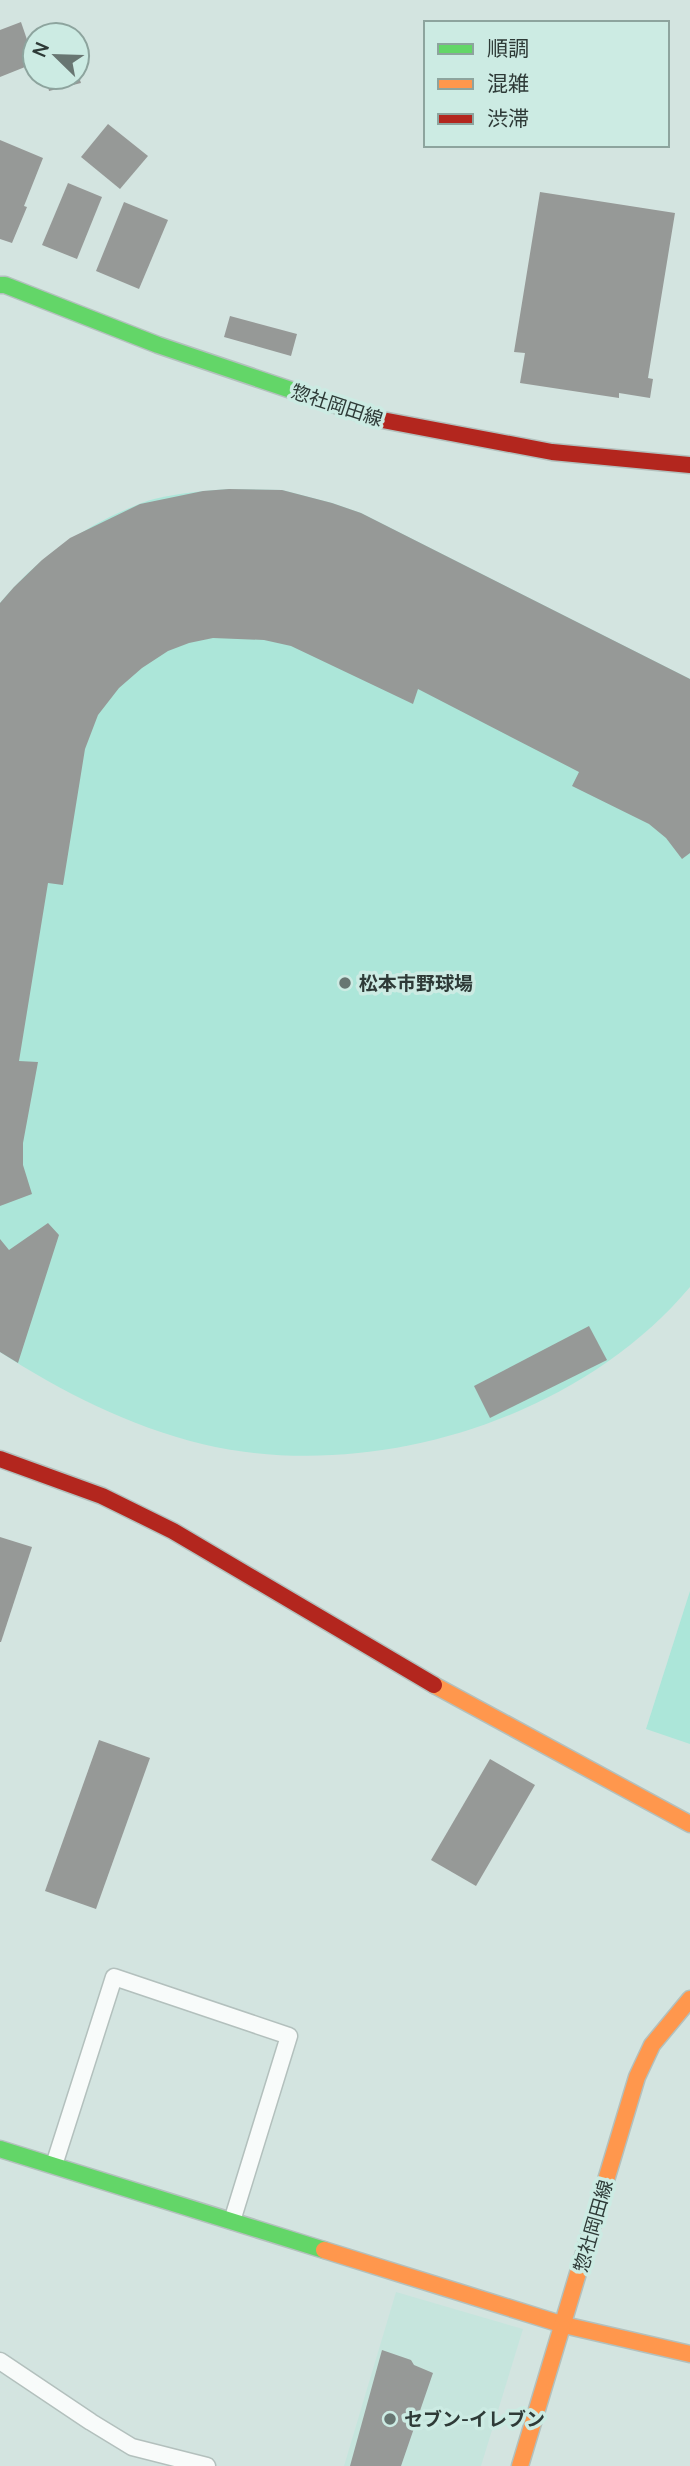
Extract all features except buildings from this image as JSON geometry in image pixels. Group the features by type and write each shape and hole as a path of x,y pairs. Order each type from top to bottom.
{"street":[{"name":"惣社岡田線","path":"0,285 158,345 388,423 552,452 690,465"},
{"path":"0,1459 102,1496 173,1531 443,1690 690,1824"},
{"name":"惣社岡田線","path":"520,2466 637,2077 652,2045 690,1998"},
{"path":"0,2149 564,2325 690,2354"}],"lane":[{"path":"54,2165 114,1977 289,2036 232,2221"},
{"path":"0,2361 132,2447 207,2466"}],"shaded area":[{"path":"396,2292 523,2329 481,2466 344,2466"}],"green space":[{"name":"松本市野球場","path":"229,489 282,490 361,513 690,679 690,1287 644,1334 590,1373 531,1406 467,1430 401,1447 334,1455 267,1454 202,1444 122,1418 47,1381 0,1352 0,603 46,558 99,522 139,504 160,498"},
{"path":"690,1591 690,1744 646,1729"}],"traffic: fast":[{"path":"0,285 158,345 377,419"},
{"path":"0,2149 324,2250"}],"traffic: slow":[{"path":"434,1685 690,1824"},
{"path":"520,2466 637,2077 652,2045 690,1999"},
{"path":"324,2250 564,2325 690,2354"}],"traffic: jam":[{"path":"377,419 552,452 690,465"},
{"path":"0,1459 102,1496 173,1531 434,1685"}],"place":[{"name":"松本市野球場","path":"345,983"},
{"name":"セブン-イレブン","path":"390,2419"}]}
